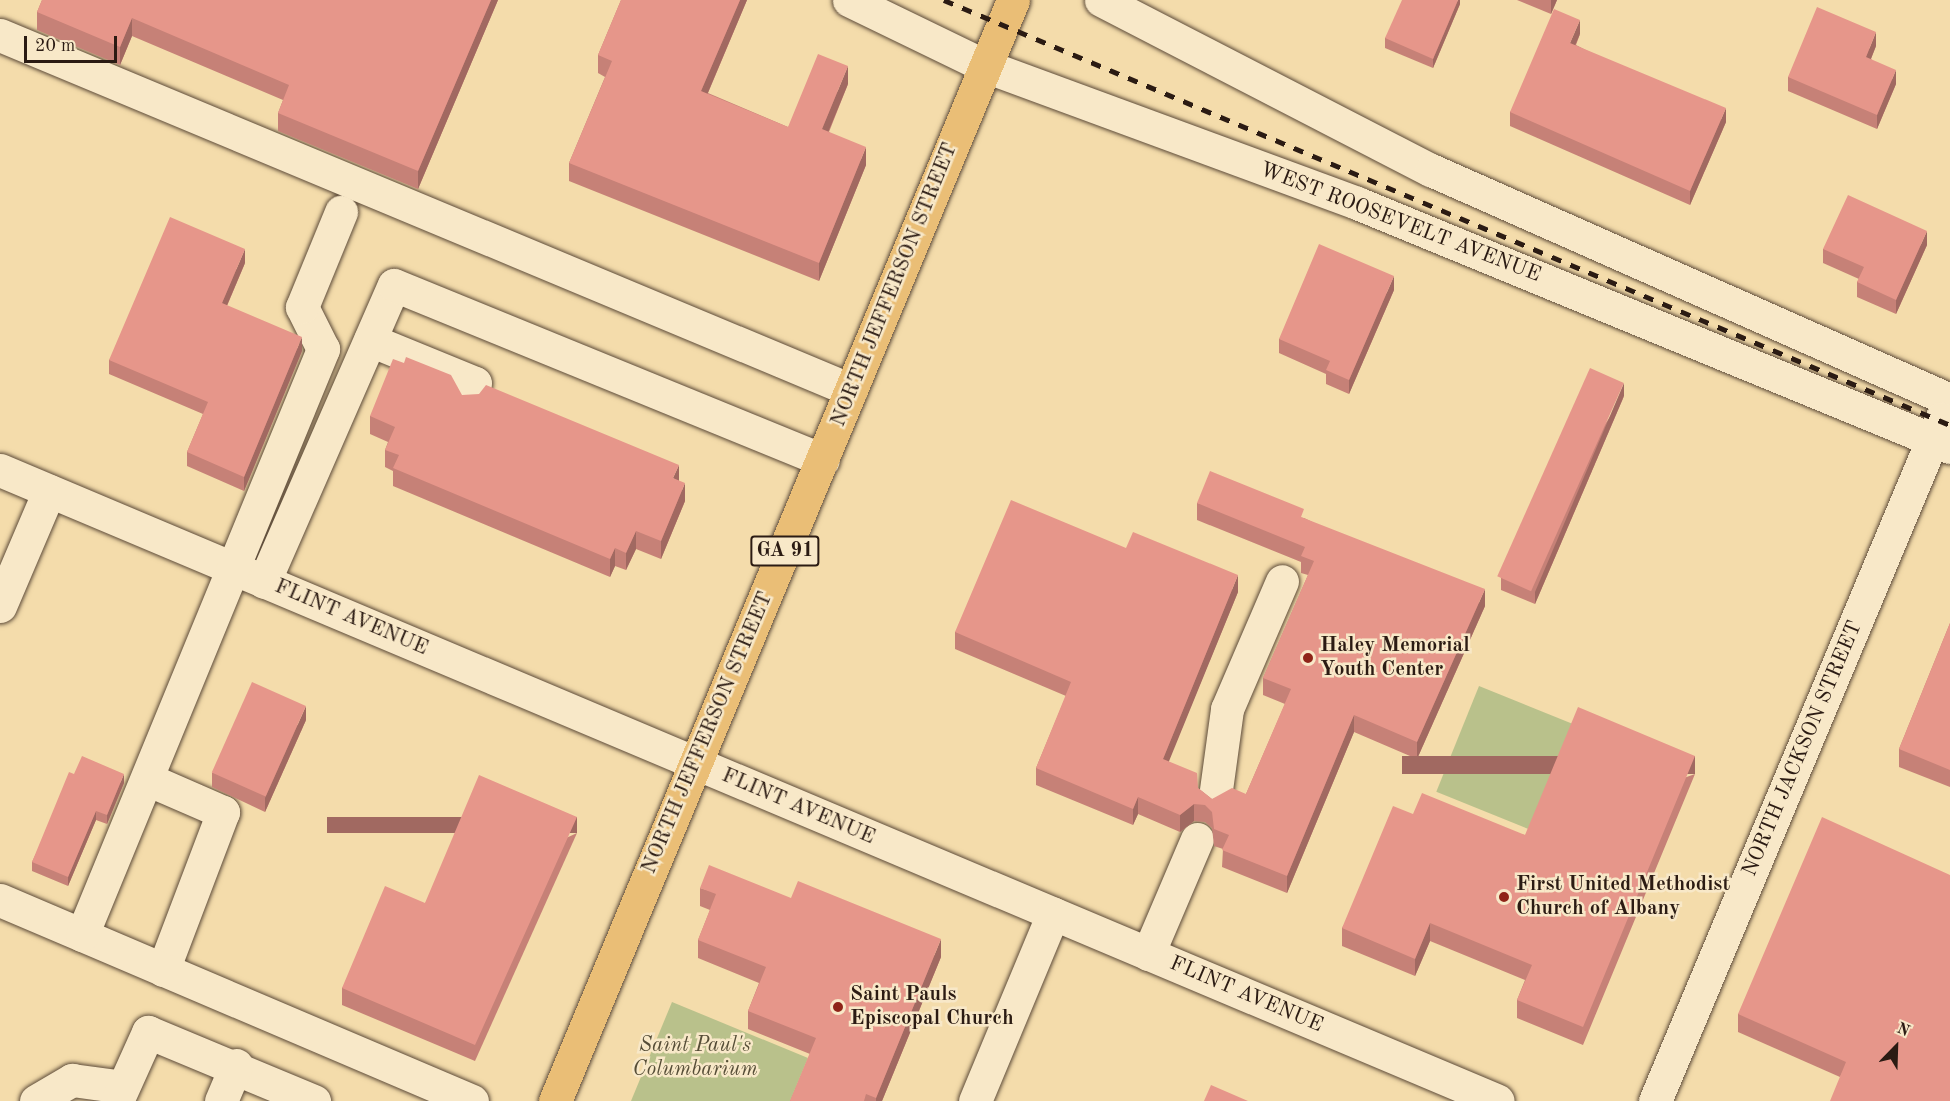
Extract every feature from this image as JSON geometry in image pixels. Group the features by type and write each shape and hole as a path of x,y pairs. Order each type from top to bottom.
{"main road":[{"name":"NORTH JEFFERSON STREET","path":"555,1101 1013,0"}],"street":[{"name":"WEST ROOSEVELT AVENUE","path":"849,0 985,66 1356,203 1941,443"},
{"path":"1101,0 1431,170 1950,398"},
{"path":"0,35 851,390"},
{"path":"250,575 323,349 302,307 341,212"},
{"path":"82,935 147,779 370,340 394,285 823,460"},
{"path":"370,340 475,383 469,396"},
{"name":"NORTH JACKSON STREET","path":"1655,1101 1941,443 1950,398"},
{"name":"FLINT AVENUE","path":"0,470 1498,1101"},
{"path":"0,606 49,491"},
{"path":"1215,797 1227,709 1282,581"},
{"path":"147,779 223,812 163,970"},
{"path":"1148,954 1197,839"},
{"path":"0,900 472,1101"},
{"path":"975,1101 1053,914"},
{"path":"36,1101 68,1091 120,1094 148,1032 236,1065 314,1101"},
{"path":"222,1101 236,1065"}],"green space":[{"path":"1479,686 1577,726 1535,831 1436,792"},
{"name":"Saint Paul's Columbarium","path":"672,1002 808,1058 790,1101 631,1101"}],"building":[{"path":"42,0 491,0 418,171 278,113 289,85 132,18 120,47 37,12"},
{"path":"621,0 740,0 701,91 788,127 818,54 848,66 822,129 866,147 819,263 569,163 612,61 598,55"},
{"path":"1402,0 1458,0 1433,59 1385,38"},
{"path":"1817,7 1876,32 1866,57 1896,70 1877,115 1788,77"},
{"path":"1554,9 1580,20 1570,43 1726,108 1690,191 1510,112"},
{"path":"1848,195 1927,231 1896,300 1857,282 1864,267 1823,249"},
{"path":"170,217 245,249 222,303 302,337 244,477 187,452 208,402 109,360"},
{"path":"1319,244 1394,276 1349,380 1326,370 1330,361 1279,339"},
{"path":"406,357 451,375 462,395 479,394 486,385 679,465 673,478 685,483 661,541 636,531 626,553 615,548 610,559 393,468 399,455 385,450 395,427 370,416 393,359 404,363"},
{"path":"1590,368 1624,383 1531,591 1497,576"},
{"path":"1210,471 1304,509 1301,517 1485,589 1417,742 1354,715 1287,876 1222,850 1229,835 1214,829 1212,812 1205,805 1194,804 1180,815 1138,797 1133,809 1036,768 1071,682 955,632 1011,500 1126,548 1133,532 1238,575 1163,759 1197,773 1198,788 1212,799 1232,788 1246,794 1291,689 1263,678 1314,561 1301,556 1305,547 1197,503"},
{"path":"1950,623 1950,770 1899,749"},
{"path":"252,682 306,706 266,796 212,772"},
{"name":"First United Methodist Church of Albany","path":"1578,707 1695,756 1583,1027 1517,1000 1532,965 1430,923 1415,959 1342,928 1393,806 1413,814 1422,793 1525,835"},
{"path":"82,756 124,774 107,815 96,811 68,877 32,862 69,772 74,774"},
{"path":"479,775 577,817 475,1045 342,988 385,886 425,903"},
{"path":"1822,817 1950,875 1950,1101 1830,1101 1846,1062 1738,1014"},
{"name":"Saint Pauls Episcopal Church","path":"709,865 791,898 798,881 941,939 876,1098 866,1094 864,1101 790,1101 816,1038 748,1011 766,967 698,940 716,894 700,888"},
{"path":"1211,1085 1248,1101 1204,1101"}],"railway":[{"path":"944,0 1950,425"}],"place":[{"name":"Haley Memorial Youth Center","path":"1308,658"},
{"name":"First United Methodist Church of Albany","path":"1504,897"},
{"name":"Saint Pauls Episcopal Church","path":"838,1007"}]}
